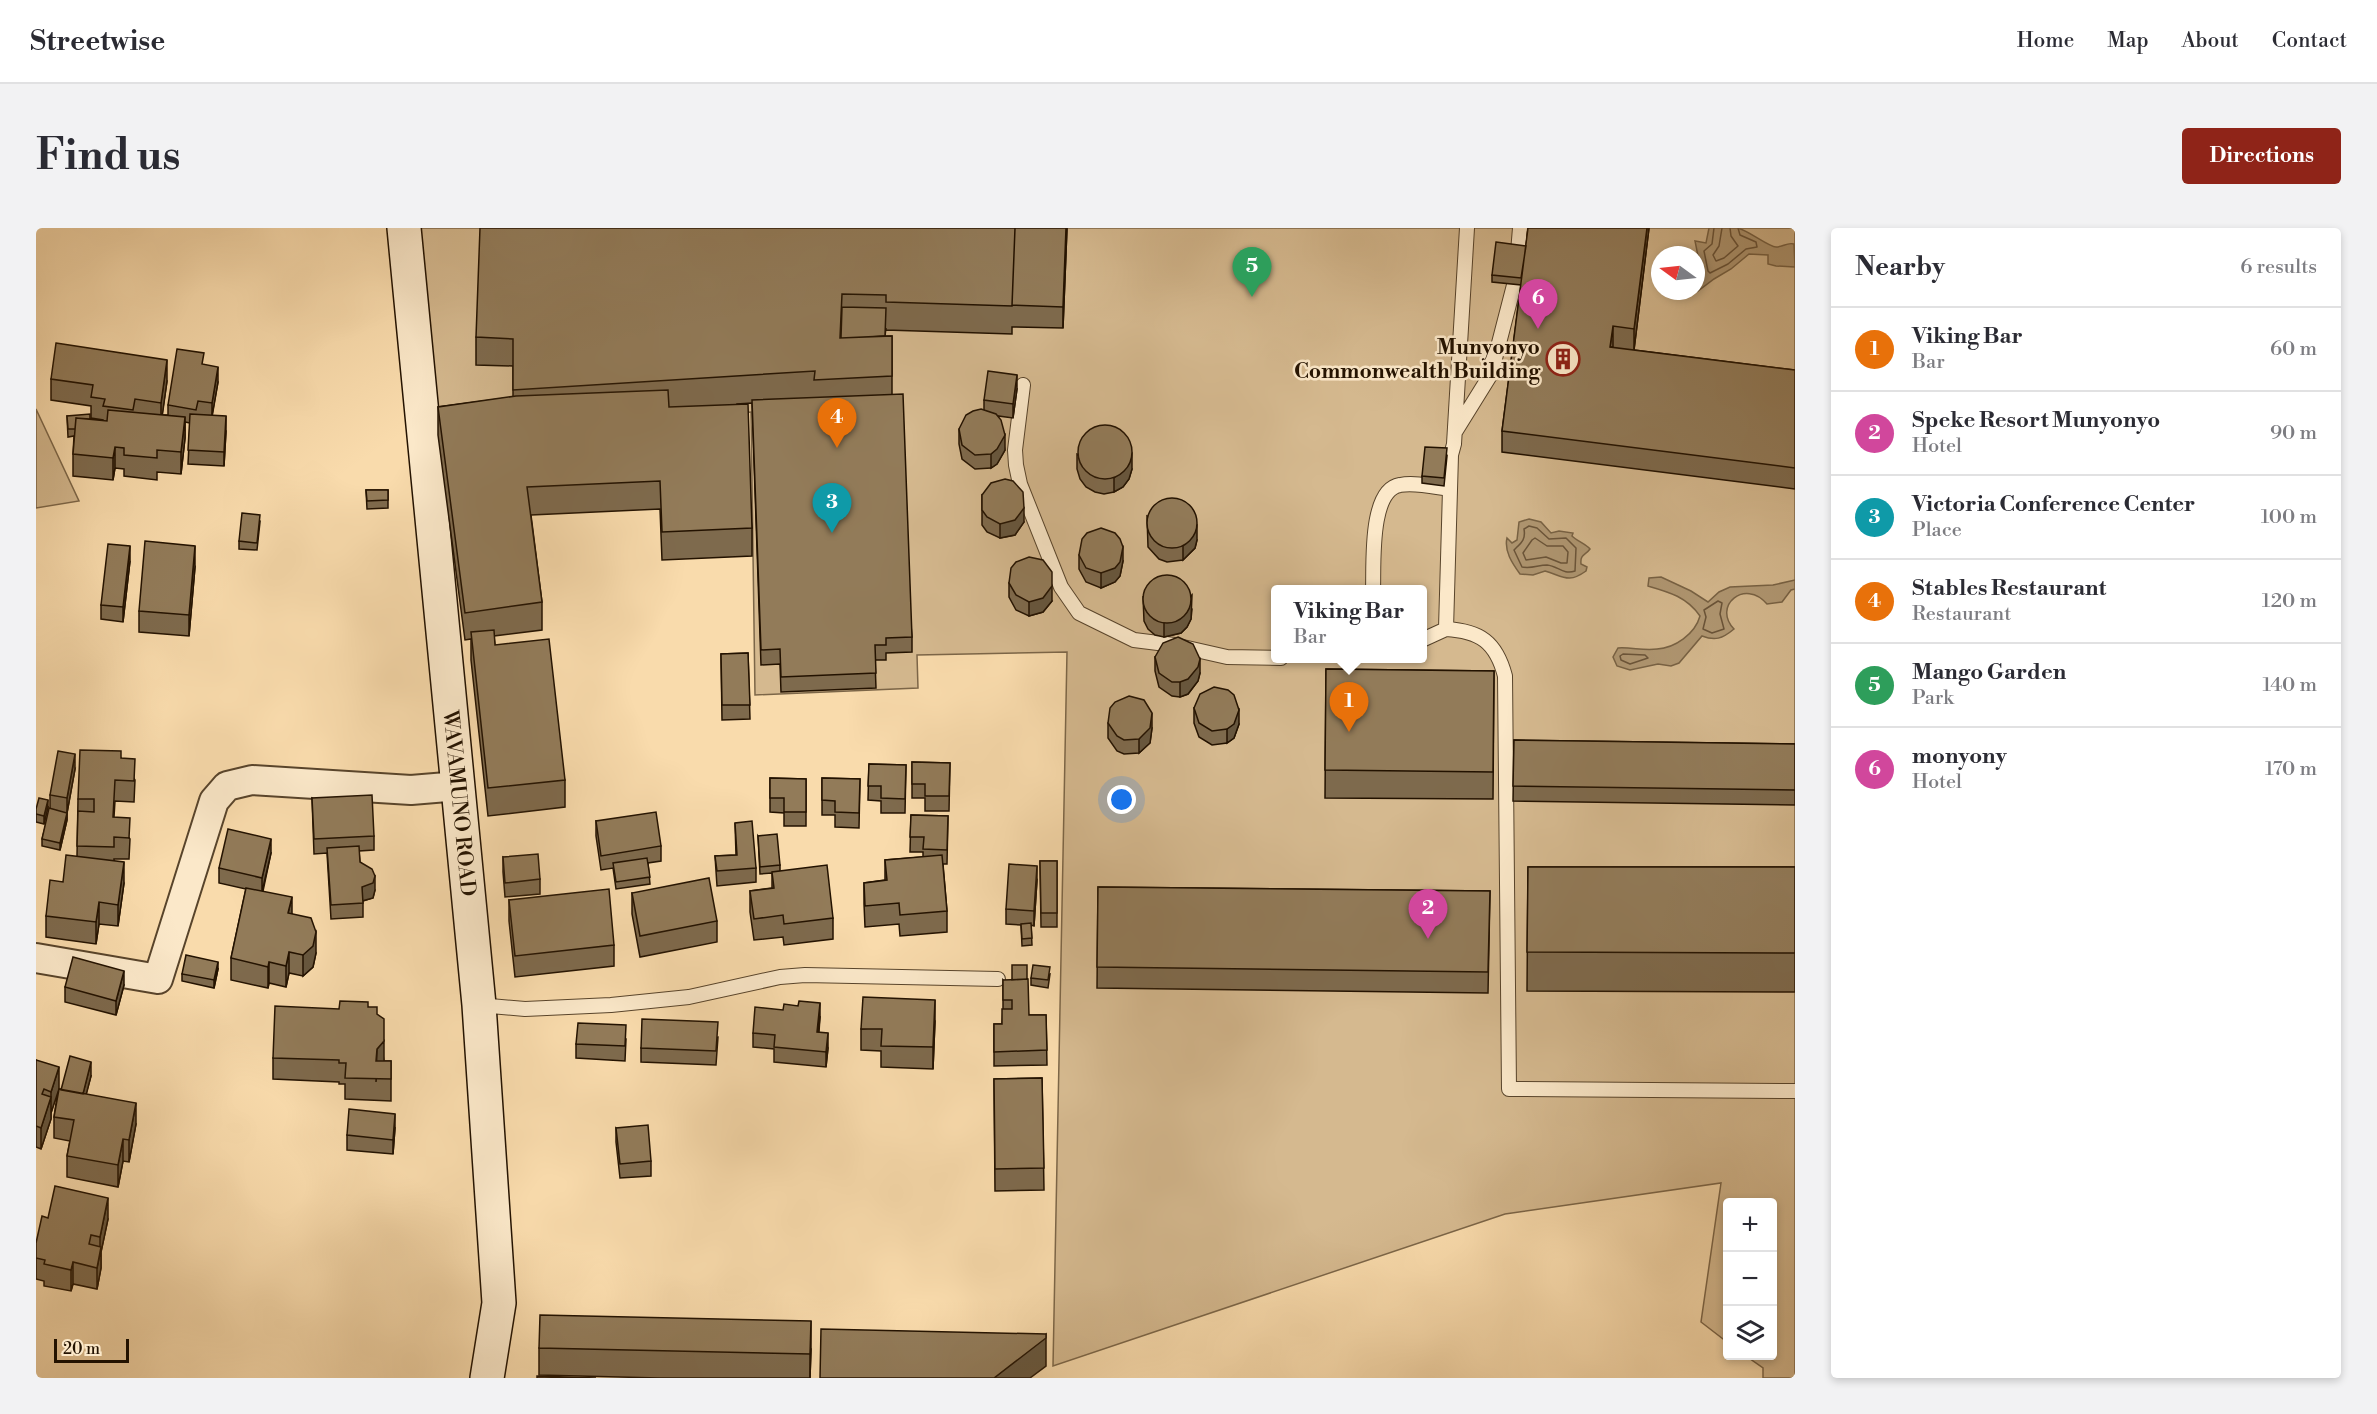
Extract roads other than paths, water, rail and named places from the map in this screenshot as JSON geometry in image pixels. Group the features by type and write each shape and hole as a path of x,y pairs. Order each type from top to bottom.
{"main road":[{"name":"WAVAMUNO ROAD","path":"404,228 479,1005 499,1303 487,1378"}],"street":[{"path":"36,958 158,979 213,801 227,786 252,780 411,790 459,786"}],"lane":[{"path":"1451,455 1448,443 1461,228"},
{"path":"1446,629 1451,455 1467,228"},
{"path":"1518,252 1520,228"},
{"path":"1454,434 1491,374 1514,285"},
{"path":"1023,385 1016,450 1020,484 1061,587 1079,613 1134,640 1174,645 1227,657 1271,658"},
{"path":"1373,585 1377,513 1383,496 1389,489 1400,484 1450,489"},
{"path":"1427,638 1446,629 1464,630 1480,636 1492,647 1501,661 1505,676 1509,1089 1795,1091"},
{"path":"479,1005 525,1009 611,1005 689,997 780,977 805,975 998,979"}],"water":[{"path":"1709,228 1738,228 1776,247 1794,244 1795,267 1768,264 1768,255 1749,254 1705,286 1705,246 1696,246 1695,241 1706,243"},
{"path":"1529,519 1541,522 1551,533 1559,531 1573,533 1572,536 1590,549 1581,558 1581,564 1587,567 1586,571 1570,578 1545,571 1533,575 1520,574 1512,561 1506,543 1507,538 1512,543 1517,540 1519,522"},
{"path":"1661,577 1708,602 1719,592 1730,587 1773,585 1795,580 1795,589 1791,590 1782,602 1767,604 1749,594 1741,594 1734,598 1727,612 1728,620 1734,629 1718,638 1702,636 1679,663 1671,666 1658,664 1630,670 1617,666 1613,657 1618,648 1652,649 1671,646 1689,634 1697,623 1700,616 1689,604 1670,593 1648,586 1649,578"}],"place":[{"name":"Mango Garden","path":"1252,297"},
{"name":"monyony","path":"1538,329"},
{"name":"Munyonyo Commonwealth Building","path":"1563,359"},
{"name":"Stables Restaurant","path":"837,448"},
{"name":"Victoria Conference Center","path":"832,533"},
{"name":"Viking Bar","path":"1349,732"},
{"name":"Speke Resort Munyonyo","path":"1428,939"}]}
